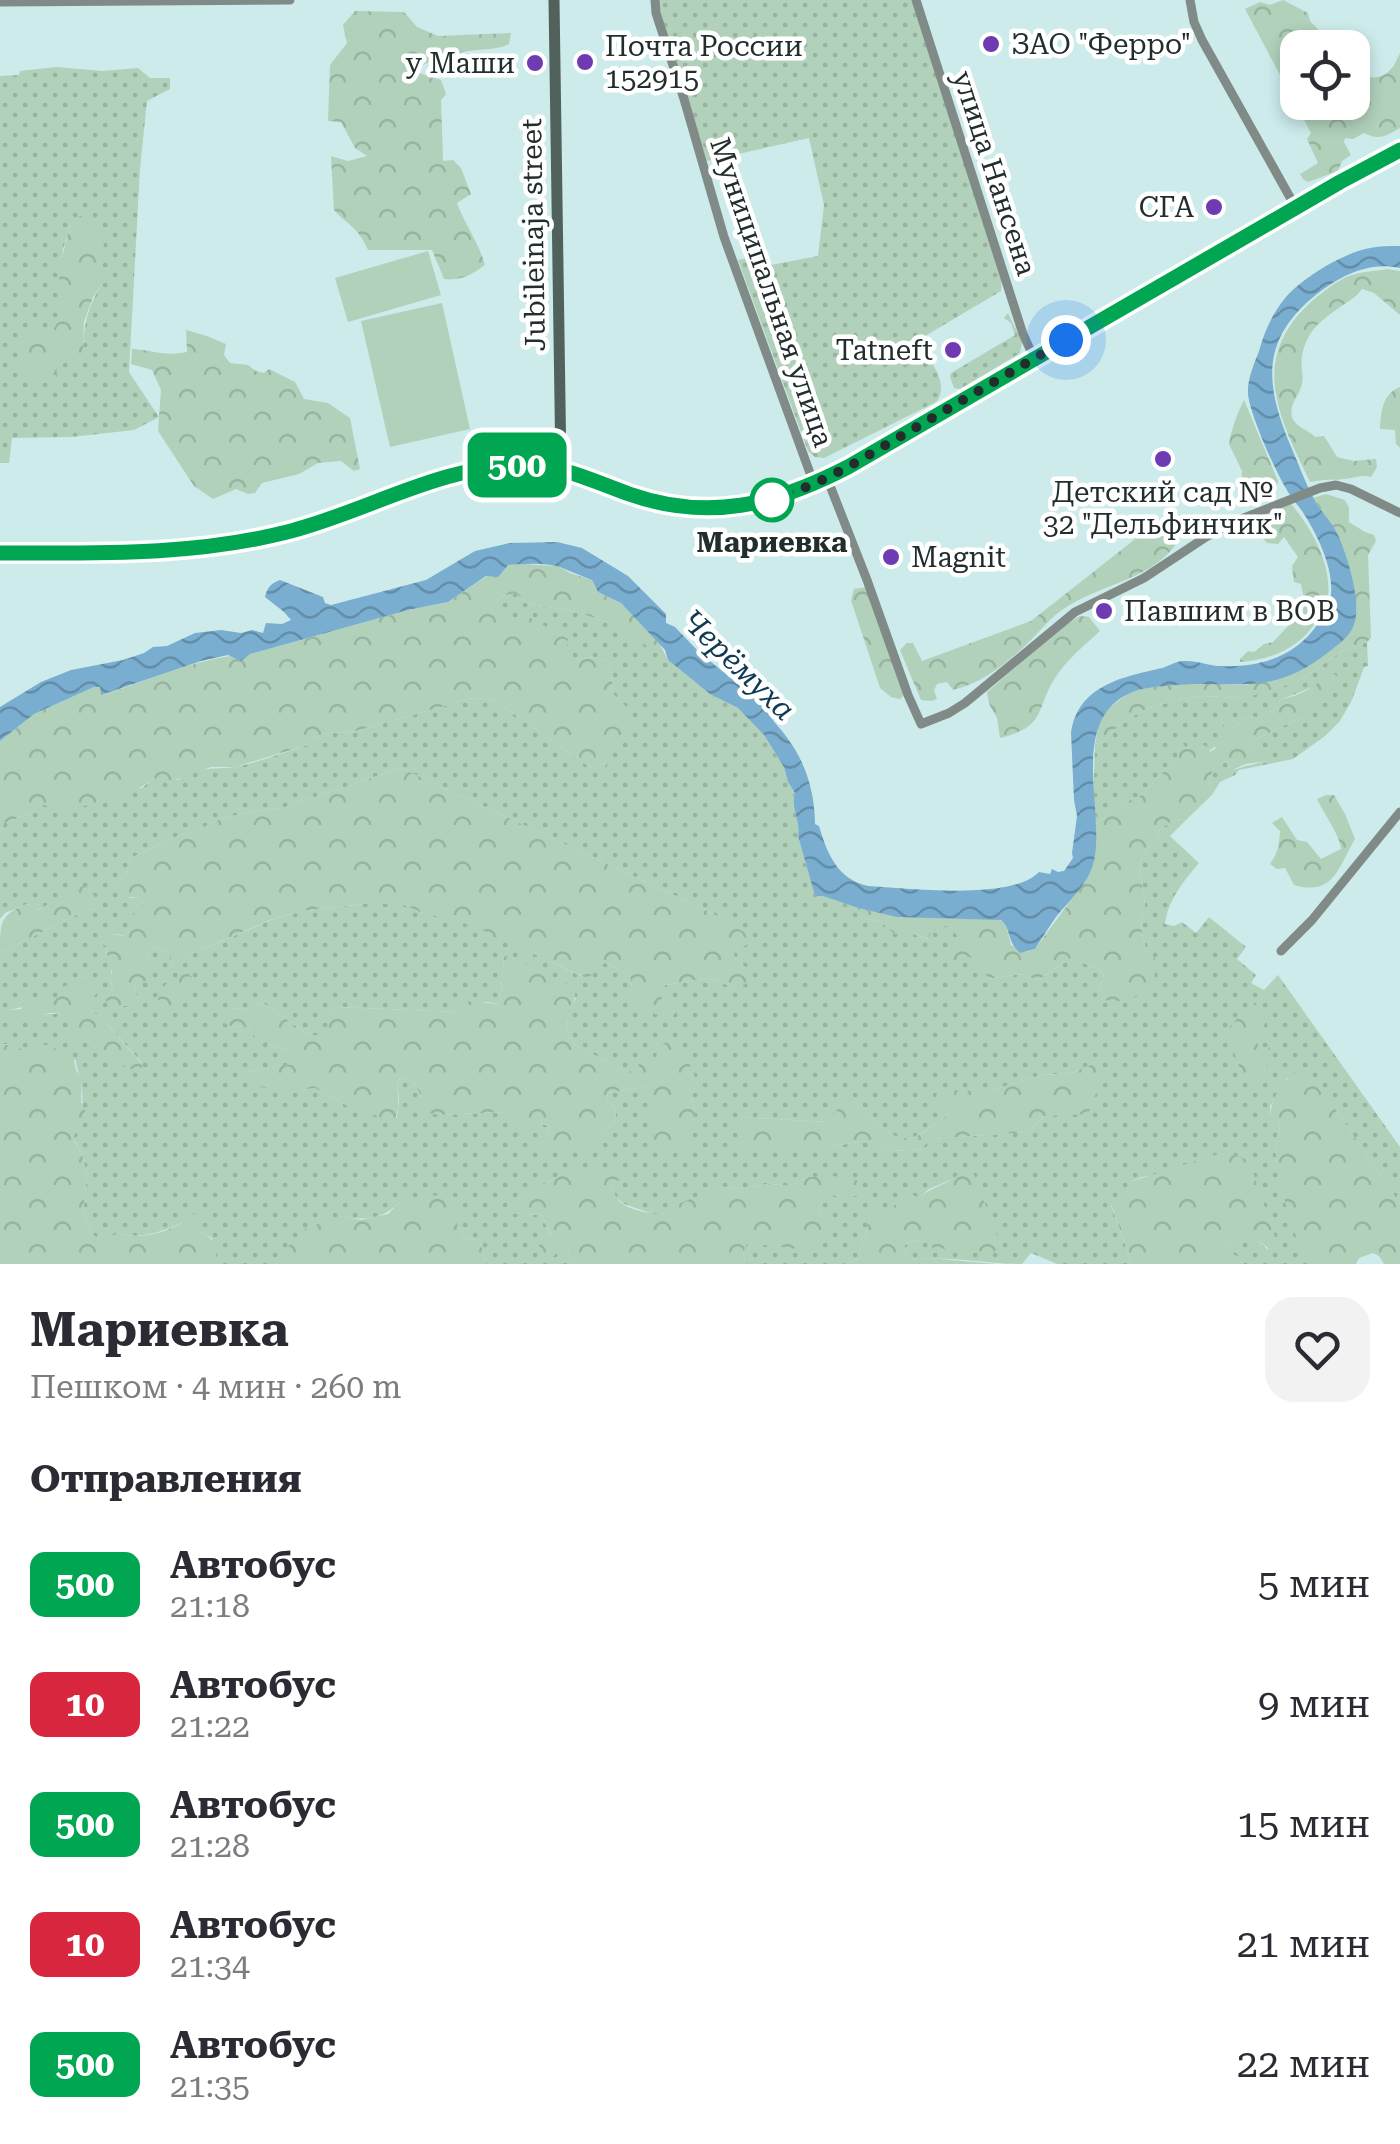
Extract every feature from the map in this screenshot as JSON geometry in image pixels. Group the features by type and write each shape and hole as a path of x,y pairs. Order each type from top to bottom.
{"main road":[{"path":"0,553 156,552 236,544 289,532 463,473 509,466 561,469 644,499 689,508 754,504 820,481 1400,150"}],"street":[{"path":"0,2 290,0"},
{"name":"Jubileinaja street","path":"554,0 561,469"},
{"name":"Муниципальная улица","path":"654,0 724,238 820,481 866,576 920,724 965,703 1075,612 1144,578 1206,536 1260,510 1336,485 1400,513"},
{"name":"улица Нансена","path":"916,0 1034,358"},
{"path":"1190,0 1202,40 1296,208"},
{"path":"1281,950 1312,920 1400,812"}],"green space":[{"path":"658,0 913,0 1002,277 1001,291 915,342 919,349 923,348 938,375 941,389 936,402 824,458 808,451 738,260 768,254 771,265 818,256 824,205 809,138 707,161"},
{"path":"1283,0 1308,13 1319,30 1280,30 1280,75 1245,9 1260,2 1270,5"},
{"path":"355,11 404,12 417,27 438,36 511,33 505,46 443,57 413,71 441,80 446,94 441,100 443,161 453,160 461,168 471,194 457,203 485,265 466,276 444,279 432,250 368,250 357,232 334,210 331,156 348,161 367,156 355,148 341,122 328,121 330,65 347,43 343,25"},
{"path":"1400,53 1400,128 1382,136 1364,133 1353,139 1345,138 1351,155 1342,161 1338,171 1308,182 1300,174 1318,163 1307,139 1311,133 1304,120 1370,120 1370,76 1386,73"},
{"path":"56,67 103,71 138,68 150,78 170,78 170,89 147,101 129,372 159,417 134,430 12,438 9,463 0,463 0,76 19,75 20,71","holes":["71,222 102,284 88,315 83,348 65,363 56,364 51,334 61,317 63,250"]},
{"path":"85,213 97,218 104,237 102,284 84,322 79,361 57,364 56,379 22,376 18,354 25,327 51,333 61,317 59,283 65,244 71,222"},
{"path":"428,251 441,295 348,322 335,278"},
{"path":"1387,269 1400,271 1400,315 1374,293 1362,289 1322,320 1305,345 1302,384 1291,413 1299,426 1315,437 1324,436 1337,457 1354,461 1376,459 1377,467 1371,477 1310,482 1278,406 1274,378 1278,350 1300,313 1330,287 1351,275"},
{"path":"442,303 470,429 390,447 361,321"},
{"path":"1008,313 1022,342 1020,353 960,389 954,388 951,373 1015,335 1011,323 1004,318"},
{"path":"186,330 226,344 224,355 230,363 248,365 264,373 269,369 295,382 304,399 328,403 350,418 360,469 354,471 341,461 318,463 299,474 262,483 255,493 236,489 213,499 194,486 158,431 161,390 152,370 131,364 132,349 165,354 187,352"},
{"path":"1400,387 1400,448 1395,430 1380,429 1386,399"},
{"path":"1244,400 1278,481 1275,493 1249,506 1241,497 1242,471 1229,444"},
{"path":"1326,494 1345,500 1349,522 1374,535 1376,541 1368,555 1371,638 1344,650 1299,681 1265,693 1241,698 1202,696 1146,709 1095,744 1106,710 1129,693 1188,683 1247,685 1357,611 1337,533 1313,498"},
{"path":"1291,504 1313,535 1323,559 1327,600 1311,628 1295,644 1275,655 1240,662 1248,651 1273,642 1302,611 1301,584 1294,582 1292,566 1298,557 1284,537 1278,544 1267,543 1252,519"},
{"path":"1164,529 1182,535 1159,562 1065,608 985,677 953,690 947,682 937,684 937,699 921,700 900,650 907,643 913,643 922,661 1031,621 1144,532"},
{"path":"507,565 558,566 592,580 598,592 621,603 659,643 650,648 610,623 577,612 526,603 516,593 500,596 491,609 511,620 529,617 568,639 566,651 577,660 594,657 605,661 613,676 611,692 627,708 631,721 605,767 591,768 494,700 473,698 352,732 323,735 307,745 235,767 211,767 167,783 154,778 130,793 100,803 68,807 40,804 34,812 4,823 0,833 0,741 34,714 94,687 100,687 102,695 193,664 250,654 448,602"},
{"path":"867,587 905,694 900,699 880,688 851,600 854,589"},
{"path":"516,593 526,603 577,612 610,623 650,647 659,643 668,660 710,694 738,708 764,735 784,767 795,793 798,836 815,896 858,908 858,917 881,922 894,934 928,939 931,931 948,925 959,937 959,966 967,957 982,962 989,979 1022,974 1038,980 1071,958 1101,970 1104,976 1097,993 1147,954 1142,933 1145,904 1139,867 1145,851 1158,839 1160,829 1174,820 1187,819 1170,836 1199,863 1173,899 1165,924 1174,926 1182,922 1196,933 1209,917 1246,947 1237,959 1256,975 1251,983 1264,990 1278,975 1400,1147 1400,1204 1338,1113 1287,1078 1270,1107 1271,1117 1280,1122 1276,1146 1278,1171 1292,1224 1309,1264 1243,1264 1226,1250 1230,1242 1239,1239 1259,1241 1268,1250 1249,1161 1129,1182 1125,1197 1111,1205 1132,1264 1057,1264 1031,1253 1022,1264 909,1260 904,1246 912,1240 927,1243 955,1178 888,1213 870,1215 857,1259 845,1264 746,1264 743,1253 747,1242 823,1218 818,1209 827,1193 841,1197 808,1177 789,1186 721,1187 668,1214 656,1215 615,1197 612,1183 624,1173 565,1172 507,1206 510,1213 541,1215 551,1235 578,1264 486,1264 480,1241 464,1237 456,1212 399,1203 374,1217 346,1217 275,1260 275,1264 213,1264 216,1255 212,1238 200,1232 191,1218 145,1235 118,1233 104,1242 94,1236 83,1212 87,1177 74,1140 85,1119 76,1060 31,1048 19,1050 0,1045 0,953 94,909 75,889 37,910 27,904 0,919 0,833 4,823 34,812 40,803 142,788 154,778 178,780 200,770 248,764 307,745 323,735 352,732 473,698 494,700 591,768 627,708 611,692 613,676 605,661 593,657 577,660 491,609 500,596","holes":["401,768 708,911 748,935 732,949 747,969 735,988 710,978 665,985 659,996 675,1013 670,1018 632,986 629,974 605,963 590,966 585,978 471,924 402,904 364,904 302,911 271,920 187,956 172,967 169,953 151,949 135,986 137,999 107,1004 113,987 106,954 109,942 114,933 124,936 129,932 144,905 140,897 130,898 116,885 131,858 214,821 283,808","504,957 576,998 567,1027 575,1045 627,1072 637,1071 656,1059 697,1082 692,1095 695,1122 653,1108 651,1092 644,1087 608,1093 607,1100 616,1109 615,1122 599,1135 599,1140 546,1137 549,1126 504,1112 440,1115 422,1099 414,1082 402,1077 397,1082 397,1118 346,1105 315,1088 299,1090 248,1072 294,1064 289,1051 260,1039 247,1026 231,1027 224,1022 234,1008 247,1010 263,1003 307,1034 328,1038 329,1013 336,1007 457,1012 486,1002 500,1004","57,998 88,1002 91,1012 100,1016 142,1063 91,1043 64,1013 38,1015 10,1010","1097,1062 1029,1132 931,1139 920,1149 894,1151 867,1140 830,1147 740,1117 827,1122 854,1097 888,1132 914,1137 950,1113 939,1091 990,1091 1042,1075 1072,1073"]},
{"path":"1080,616 1089,617 1100,631 1059,671 1033,723 1000,738 987,692"},
{"path":"1367,642 1368,666 1364,667 1340,721 1293,759 1239,770 1220,782 1212,795 1209,781 1214,767 1226,761 1232,770 1266,761 1254,751 1252,741 1302,717 1318,685 1280,700 1276,708 1258,719 1253,716 1233,728 1222,721 1227,732 1208,751 1197,752 1183,745 1178,748 1177,757 1142,795 1119,805 1096,824 1095,744 1103,742 1121,723 1146,709 1177,700 1202,696 1241,698 1299,681 1344,650"},
{"path":"1333,673 1343,681 1302,717 1252,741 1254,751 1267,755 1266,761 1232,770 1226,761 1214,767 1209,781 1212,795 1187,819 1174,820 1160,829 1158,839 1145,851 1139,867 1145,904 1141,919 1147,954 1155,958 1154,990 1120,1001 1097,1000 1104,976 1101,970 1071,958 1038,980 1022,974 988,979 982,963 968,957 959,966 948,965 945,948 958,945 959,938 948,925 931,931 929,939 894,934 881,922 858,917 858,908 914,917 992,918 1005,924 1011,945 1026,952 1035,949 1093,865 1096,824 1119,805 1142,795 1177,757 1178,748 1183,744 1188,749 1205,745 1210,752 1226,732 1222,720 1226,718 1233,728 1253,716 1258,719 1276,708 1280,700 1305,691"},
{"path":"401,768 708,911 749,935 747,945 732,949 747,969 748,983 735,988 710,978 665,985 660,996 675,1013 670,1018 623,997 632,985 629,974 605,963 591,966 592,975 586,978 471,925 402,904 364,904 302,911 270,920 187,956 179,966 172,967 169,953 151,949 147,958 154,969 151,978 135,986 134,1005 107,1004 113,987 112,971 101,940 129,932 129,919 144,905 140,897 121,897 116,885 131,858 214,821 283,808"},
{"path":"1334,795 1355,839 1327,883 1308,888 1294,885 1285,868 1277,869 1270,864 1278,849 1280,831 1272,823 1282,817 1297,840 1307,842 1321,859 1341,849 1317,799"},
{"path":"81,886 95,897 94,909 0,953 1,926 11,912 27,904 38,910"},
{"path":"509,955 575,988 568,1029 575,1045 627,1072 637,1070 640,1061 654,1059 660,1045 669,1042 678,1046 697,1082 692,1095 695,1122 690,1146 681,1153 659,1153 654,1143 651,1093 644,1087 608,1093 607,1100 616,1109 615,1122 599,1135 604,1153 539,1148 538,1141 546,1137 549,1126 541,1123 522,1136 510,1126 503,1112 422,1112 422,1098 414,1082 402,1077 397,1082 394,1122 346,1105 315,1088 259,1087 247,1077 248,1072 293,1064 289,1051 260,1039 247,1026 232,1027 223,1022 224,1013 234,1008 247,1010 263,1003 307,1034 327,1037 329,1013 336,1007 457,1012 461,1001 500,1004 504,957"},
{"path":"188,973 192,978 181,1000 165,1008 158,1005 167,984"},
{"path":"86,983 98,987 89,1002 91,1012 100,1016 142,1064 138,1072 93,1052 88,1040 78,1043 69,1038 72,1019 63,1014 25,1019 8,1015 10,1010 21,1009 23,1004 41,996 57,997 64,986"},
{"path":"1254,1002 1266,1015 1256,1038 1259,1048 1269,1047 1270,1061 1259,1077 1243,1079 1227,1030"},
{"path":"37,1042 73,1055 82,1078 85,1119 74,1141 82,1154 87,1177 83,1212 94,1236 104,1242 118,1233 151,1235 183,1222 203,1208 200,1232 215,1244 213,1264 0,1264 0,1045 26,1049"},
{"path":"1097,1062 1105,1070 1088,1114 1044,1116 1029,1132 932,1139 920,1149 894,1151 867,1140 830,1147 737,1149 739,1117 827,1122 848,1097 854,1097 888,1132 914,1137 949,1114 935,1098 939,1090 990,1091 1042,1075 1072,1073"},
{"path":"1295,1072 1305,1072 1338,1113 1400,1204 1400,1264 1384,1264 1373,1253 1359,1258 1356,1264 1309,1264 1286,1206 1278,1171 1276,1146 1280,1122 1271,1118 1277,1092"},
{"path":"1228,1151 1249,1161 1276,1240 1273,1252 1259,1241 1237,1241 1230,1242 1226,1250 1243,1264 1132,1264 1112,1199 1125,1197 1129,1182"},
{"path":"565,1172 625,1173 612,1184 618,1200 635,1210 656,1214 668,1214 678,1204 721,1187 789,1186 808,1177 853,1176 859,1183 858,1196 827,1194 818,1209 831,1226 830,1234 815,1251 747,1243 743,1253 746,1264 578,1264 564,1247 549,1260 541,1257 539,1245 551,1234 541,1215 509,1213 507,1206"},
{"path":"960,1172 973,1172 1001,1247 993,1252 933,1248 912,1240 904,1246 909,1260 996,1264 845,1264 857,1259 870,1215 878,1211 888,1213 900,1199 913,1195 919,1198"},
{"path":"449,1194 459,1199 457,1224 464,1237 480,1241 486,1264 275,1264 307,1227 346,1217 361,1220 388,1214 399,1203 413,1198"}],"water":[{"name":"Черёмуха","path":"1400,246 1400,268 1377,267 1345,276 1298,311 1276,347 1273,365 1276,405 1283,426 1310,491 1335,530 1348,564 1356,607 1353,627 1330,651 1288,676 1250,684 1146,688 1128,694 1110,707 1099,725 1094,746 1096,840 1092,869 1035,949 1020,953 1001,920 897,917 815,896 798,836 795,793 764,735 738,708 710,694 668,660 665,650 621,603 598,592 592,580 554,565 508,565 498,577 486,576 448,602 250,654 241,661 228,655 201,661 101,695 100,687 94,687 34,714 0,741 0,707 41,682 71,670 167,646 195,633 263,633 266,623 291,620 265,597 270,586 280,580 323,597 331,605 426,580 475,551 510,543 557,542 582,548 628,576 666,614 666,623 763,705 800,758 811,790 815,824 835,864 857,883 983,890 1026,881 1039,872 1064,871 1073,858 1077,816 1071,733 1075,717 1093,694 1118,680 1181,661 1236,666 1277,658 1300,644 1327,610 1331,580 1325,558 1258,429 1248,394 1249,383 1270,322 1294,289 1348,255 1374,247"}],"bus line":[{"name":"500","path":"0,553 156,552 236,544 312,525 442,479 509,466 561,469 644,499 689,508 718,509 772,500 848,467 1400,150"}],"place":[{"name":"ЗАО \"Ферро\"","path":"991,44"},
{"name":"Почта России 152915","path":"585,62"},
{"name":"у Маши","path":"535,63"},
{"name":"СГА","path":"1214,207"},
{"name":"Tatneft","path":"953,350"},
{"name":"Детский сад № 32 \"Дельфинчик\"","path":"1163,459"},
{"name":"Мариевка","path":"772,500"},
{"name":"Magnit","path":"891,557"},
{"name":"Павшим в ВОВ","path":"1104,611"}],"route":[{"path":"772,500 848,467 1066,340"}]}
